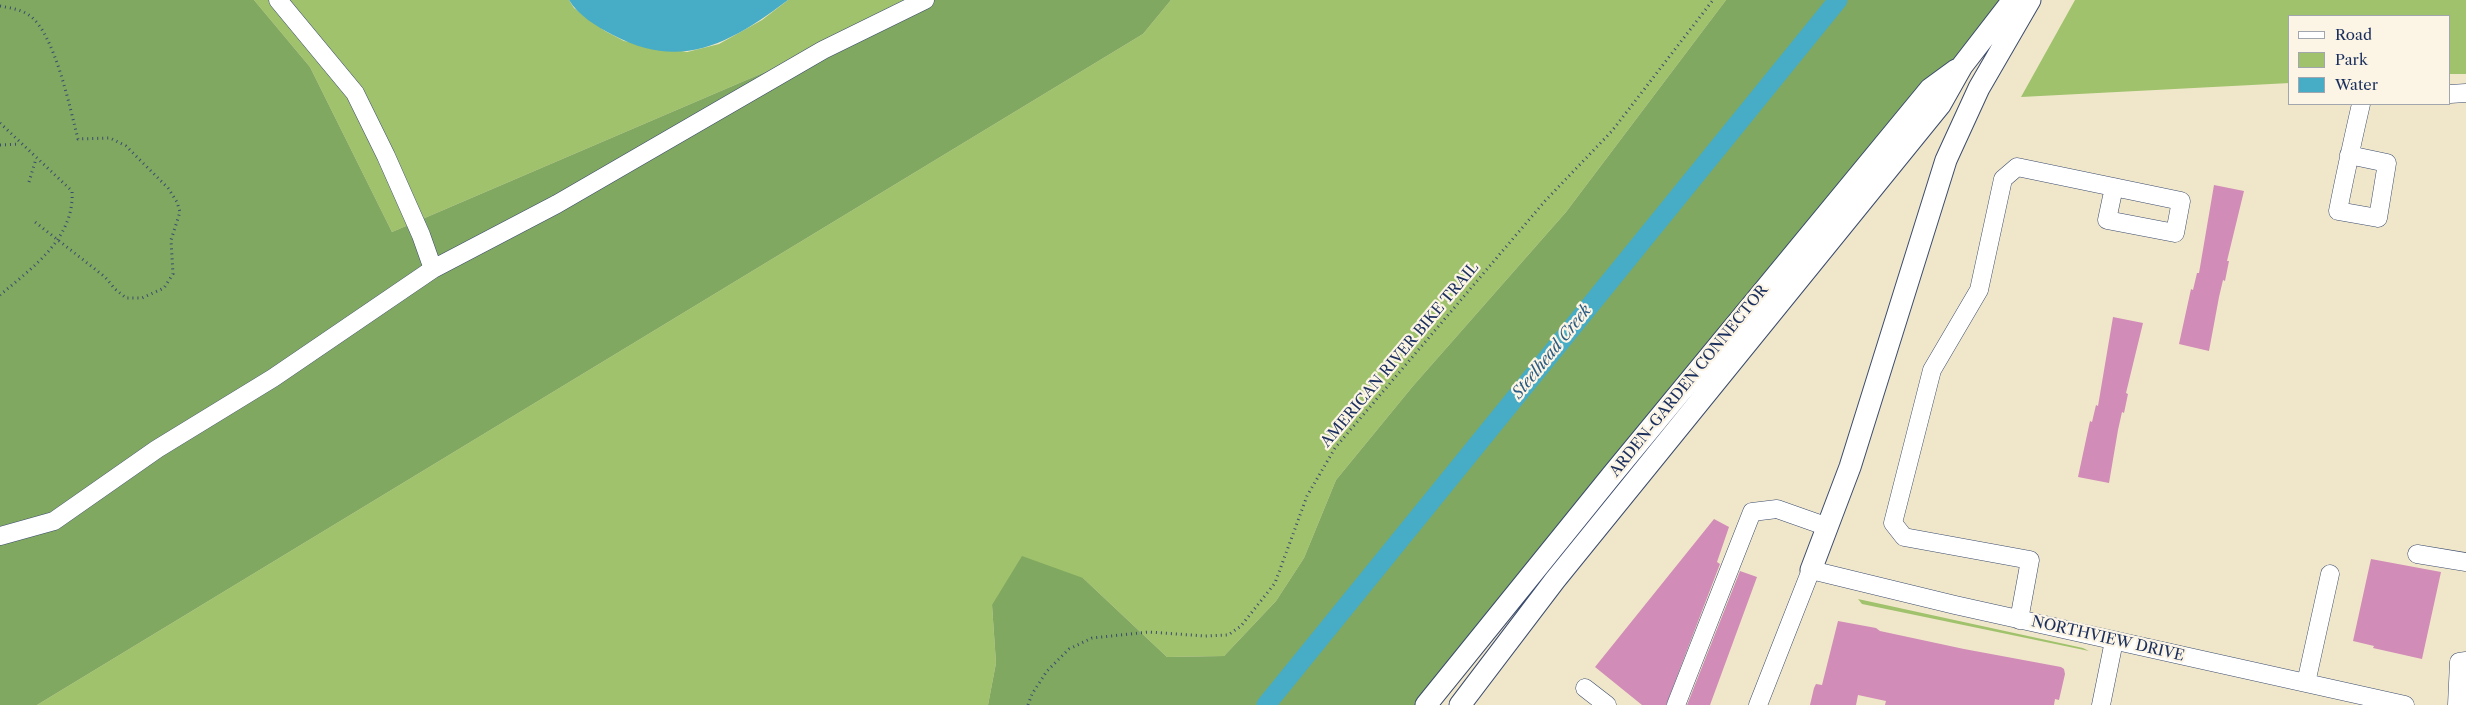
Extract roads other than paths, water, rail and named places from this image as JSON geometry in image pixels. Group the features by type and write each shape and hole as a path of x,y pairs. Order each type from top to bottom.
{"main road":[{"name":"ARDEN-GARDEN CONNECTOR","path":"1460,705 1556,580 1940,105 1962,66 2012,0"},
{"path":"1811,570 1850,467 1946,160 1979,88 2030,0"},
{"name":"ARDEN-GARDEN CONNECTOR","path":"1426,705 1606,482 1930,89 1962,66"}],"street":[{"path":"278,0 355,93 390,165 421,235 433,269"},
{"path":"0,536 54,521 157,449 273,378 433,269 557,204 824,50 925,0"},
{"path":"2451,94 2466,93"},
{"path":"2350,155 2360,105"},
{"path":"2019,620 2030,560 1904,537 1893,523 1932,370 1978,290 2003,179 2017,167 2114,186"},
{"path":"1676,705 1752,512 1777,509 1828,527"},
{"path":"2417,554 2466,562"},
{"path":"1758,705 1811,570"},
{"name":"NORTHVIEW DRIVE","path":"1811,570 2019,620 2405,705"},
{"path":"2306,683 2330,574"},
{"path":"2101,705 2114,641"},
{"path":"2456,705 2459,662 2466,661"},
{"path":"1585,688 1607,705"}],"water":[{"path":"569,0 788,0 747,28 726,39 705,47 684,51 662,51 638,46 613,35 588,20 577,11"}],"waterway":[{"name":"Steelhead Creek","path":"1266,705 1838,0"}]}
